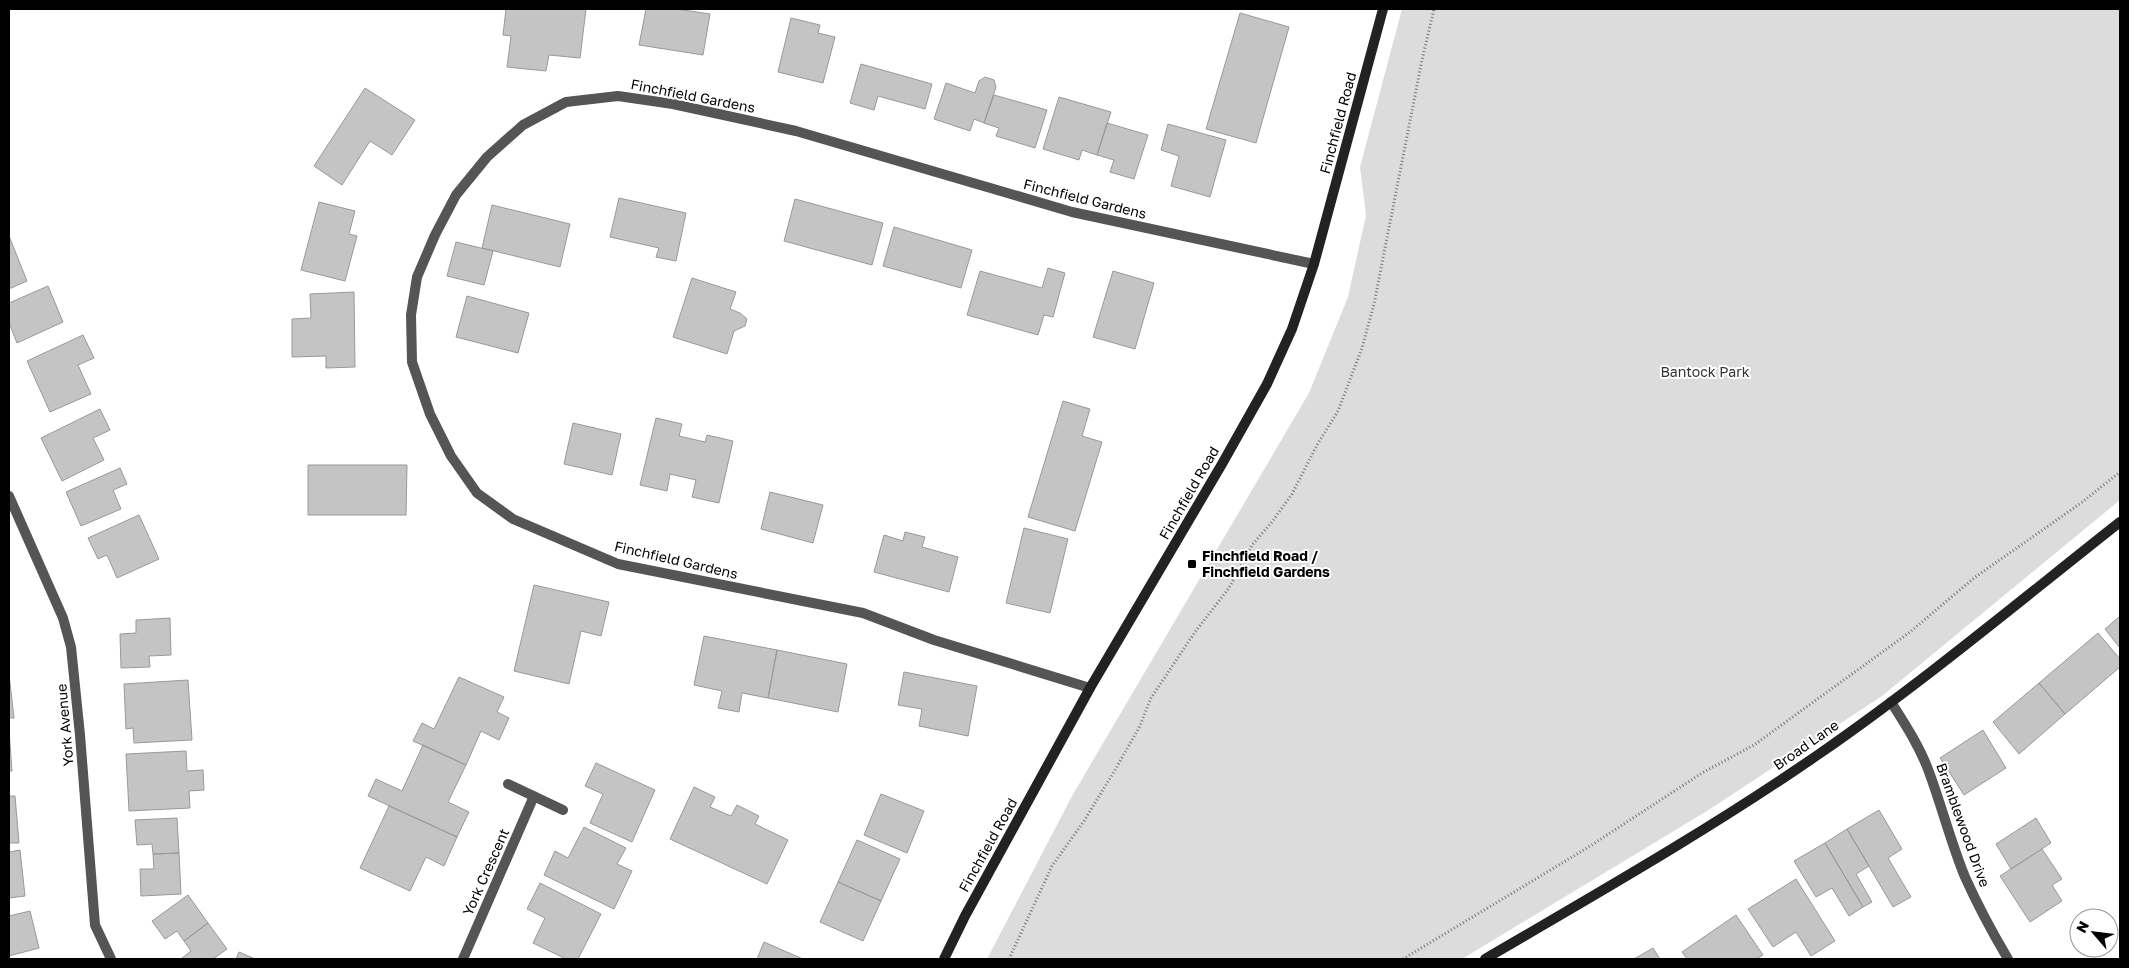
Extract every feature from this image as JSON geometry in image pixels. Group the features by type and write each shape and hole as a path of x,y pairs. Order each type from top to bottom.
{"street":[{"name":"Finchfield Road","path":"944,959 965,916 1090,688 1267,384 1292,330 1314,264 1383,9"},
{"name":"Finchfield Gardens","path":"1090,688 934,640 864,613 618,564 513,519 477,492 451,456 430,414 412,362 411,315 417,277 435,235 456,195 487,157 523,124 566,102 618,96 673,104 796,131 1072,212 1314,264"},
{"name":"York Avenue","path":"9,496 63,618 71,647 95,925 111,959"},
{"name":"Broad Lane","path":"1485,959 1647,865 1819,754 1891,702 2120,522"},
{"name":"Bramblewood Drive","path":"1891,702 1914,738 1922,755 1965,877 1985,920 2008,959"},
{"path":"508,784 563,810"},
{"name":"York Crescent","path":"463,959 534,796"}],"path":[{"path":"1009,959 1052,866 1084,821 1115,770 1140,726 1151,698 1229,588 1252,545 1272,522 1292,494 1317,445 1338,411 1362,348 1374,304 1434,9"},
{"path":"1403,959 1587,848 1702,773 1754,745 1910,632 1974,578 2120,472"}],"green space":[{"name":"Bantock Park","path":"1402,9 2120,9 2120,500 1882,696 1707,811 1462,959 987,959 1072,796 1309,393 1348,297 1366,215 1360,167"}],"building":[{"path":"506,9 586,9 580,58 549,55 546,71 507,67 511,36 503,35"},
{"path":"646,9 677,9 710,14 703,55 639,45"},
{"path":"1240,13 1289,27 1256,143 1206,129"},
{"path":"791,18 820,25 818,33 835,37 823,83 778,72"},
{"path":"861,64 932,84 925,109 878,96 874,110 850,103"},
{"path":"985,77 994,80 996,87 984,123 974,119 970,131 934,119 946,83 975,93 979,81"},
{"path":"365,88 415,120 392,155 370,141 342,185 314,166"},
{"path":"994,95 1047,110 1035,148 996,136 999,128 984,123"},
{"path":"1059,97 1111,112 1097,155 1082,150 1079,160 1043,149"},
{"path":"1107,123 1148,135 1134,179 1110,172 1114,160 1097,155"},
{"path":"1168,124 1226,140 1210,197 1171,186 1179,156 1161,150"},
{"path":"619,198 686,213 676,261 656,257 659,248 610,237"},
{"path":"795,199 883,223 872,265 784,241"},
{"path":"319,202 355,211 349,234 357,236 345,281 301,270"},
{"path":"492,205 570,224 560,267 482,248"},
{"path":"894,227 972,250 961,288 883,266"},
{"path":"9,236 27,281 9,289"},
{"path":"456,242 493,251 484,285 447,276"},
{"path":"1048,268 1065,273 1053,317 1044,315 1038,335 967,315 980,271 1042,288"},
{"path":"1113,271 1154,283 1135,349 1093,337"},
{"path":"692,278 736,292 730,309 740,313 747,319 745,326 734,331 727,354 673,337"},
{"path":"48,286 63,322 17,343 9,323 9,303"},
{"path":"354,292 355,367 326,368 326,356 292,357 292,319 311,318 310,294"},
{"path":"467,296 529,313 518,353 456,337"},
{"path":"83,335 94,358 78,365 91,394 50,412 27,361"},
{"path":"1063,401 1090,409 1082,436 1102,442 1075,531 1028,517"},
{"path":"100,409 110,430 93,438 104,460 62,481 41,438"},
{"path":"656,418 682,424 679,436 705,442 707,435 733,441 719,503 692,497 696,480 670,474 667,491 640,485"},
{"path":"573,423 621,434 612,475 564,464"},
{"path":"308,465 407,465 406,515 308,515"},
{"path":"120,468 127,484 113,490 121,509 81,526 66,492"},
{"path":"770,492 823,505 813,543 761,529"},
{"path":"139,515 159,559 117,578 107,555 98,559 88,538"},
{"path":"1024,528 1068,539 1050,613 1006,603"},
{"path":"905,532 925,537 922,547 958,557 949,592 874,572 884,535 903,541"},
{"path":"534,585 609,602 601,636 581,631 569,684 514,671"},
{"path":"2120,616 2120,648 2105,629"},
{"path":"170,618 171,655 149,656 150,667 121,668 120,634 136,633 136,620"},
{"path":"2098,633 2120,659 2120,667 2065,714 2039,683"},
{"path":"704,636 777,650 768,698 742,693 739,712 718,708 722,691 694,685"},
{"path":"777,650 847,664 838,712 768,698"},
{"path":"904,672 977,686 968,736 919,726 922,709 898,705"},
{"path":"9,674 14,718 9,718"},
{"path":"459,677 504,697 497,712 509,718 499,740 481,731 466,765 413,741 422,723 434,729"},
{"path":"188,680 192,740 134,743 133,728 126,729 124,684"},
{"path":"2039,683 2065,714 2019,754 1993,722"},
{"path":"9,730 12,771 9,771"},
{"path":"1983,730 2006,768 1964,795 1940,758"},
{"path":"423,745 466,765 448,802 469,812 457,837 368,796 376,779 402,791"},
{"path":"186,751 187,771 203,770 204,790 189,791 190,808 129,811 126,754"},
{"path":"596,763 655,790 632,842 590,823 603,794 585,786"},
{"path":"694,787 715,797 710,807 731,816 737,805 759,816 755,824 788,840 767,884 670,839"},
{"path":"881,794 924,811 907,853 864,835"},
{"path":"9,796 15,796 19,843 9,843"},
{"path":"389,806 457,837 444,866 426,857 410,891 360,868"},
{"path":"1879,810 1902,849 1888,858 1911,897 1893,907 1847,829"},
{"path":"177,818 179,853 153,854 152,844 137,845 135,820"},
{"path":"2036,818 2051,843 2011,869 1996,844"},
{"path":"584,827 626,848 617,864 632,871 614,909 544,875 555,851 568,858"},
{"path":"1847,829 1869,866 1856,874 1872,902 1863,907 1825,843"},
{"path":"857,840 900,859 881,901 838,882"},
{"path":"1825,843 1863,907 1849,916 1832,888 1816,897 1794,861"},
{"path":"2042,849 2062,879 2052,885 2062,901 2030,922 2000,876"},
{"path":"20,850 25,896 9,898 9,852"},
{"path":"179,853 181,894 141,896 140,869 154,869 153,854"},
{"path":"1796,879 1835,941 1811,956 1796,932 1773,947 1748,909"},
{"path":"838,882 881,901 863,941 820,922"},
{"path":"540,883 601,914 578,959 566,959 533,943 545,918 527,909"},
{"path":"188,895 208,923 184,941 177,931 165,939 152,921"},
{"path":"30,911 39,948 9,956 9,916"},
{"path":"1736,915 1763,955 1756,959 1687,959 1682,952"},
{"path":"208,923 227,949 213,959 183,959 191,951 184,941"},
{"path":"764,942 803,959 757,959"},
{"path":"1653,948 1660,959 1634,959"},
{"path":"239,952 255,959 236,959"}],"place":[{"name":"Finchfield Road / Finchfield Gardens","path":"1192,564"}]}
